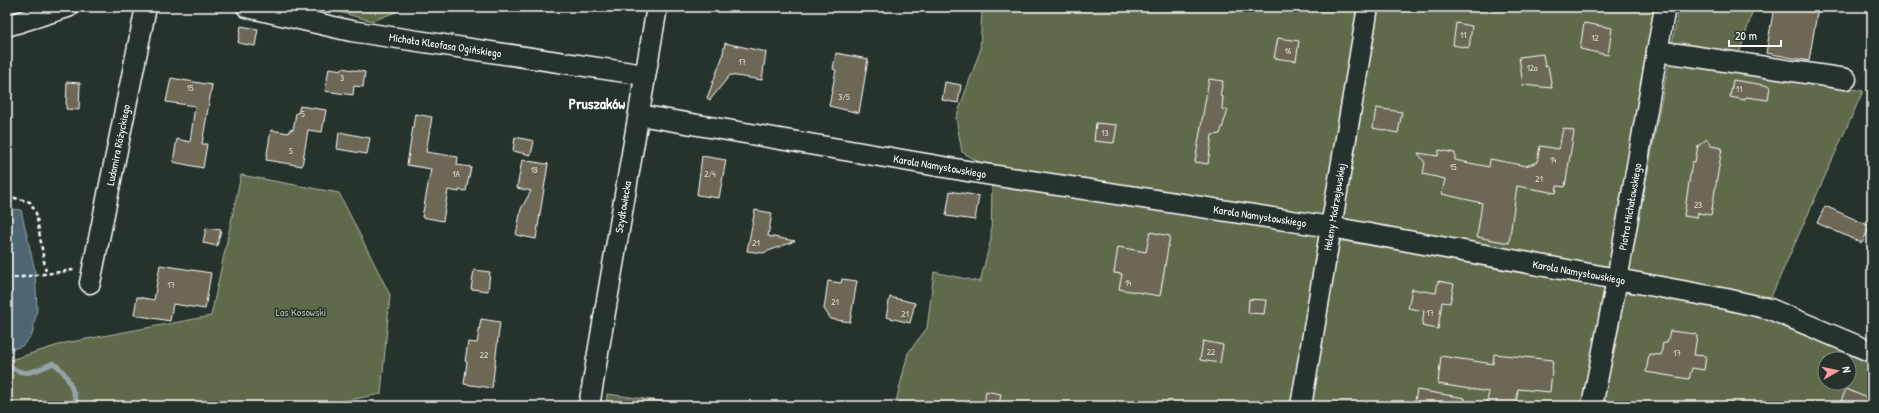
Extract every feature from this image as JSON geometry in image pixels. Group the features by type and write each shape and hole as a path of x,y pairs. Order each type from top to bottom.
{"street":[{"path":"7,26 68,7"},
{"name":"Ludomira Różyckiego","path":"91,275 146,7"},
{"name":"Michała Kleofasa Ogińskiego","path":"248,7 351,31 645,75"},
{"name":"Szydłowiecka","path":"589,406 656,7"},
{"name":"Heleny Modrzejewskiej","path":"1301,406 1368,7"},
{"name":"Piotra Michałowskiego","path":"1592,406 1617,280 1665,7"},
{"path":"1657,50 1846,79"},
{"name":"Karola Namysłowskiego","path":"639,115 985,174 1331,227 1726,299 1770,309 1872,352"}],"path":[{"path":"7,196 30,202 36,213 46,273"},
{"path":"7,279 46,273 91,275"}],"green space":[{"path":"321,7 398,7 396,12 372,21"},
{"path":"982,7 1359,7 1325,221 991,169 962,152 956,118 980,51"},
{"path":"1377,7 1657,7 1609,272 1341,223"},
{"path":"1679,7 1754,7 1734,70 1863,91 1771,297 1628,276"},
{"name":"Las Kosowski","path":"241,175 339,193 390,295 381,394 333,403 330,406 7,406 7,361 65,343 211,316"},
{"path":"992,183 1322,233 1294,406 895,406 908,353 927,328 934,272 980,282 991,239"},
{"path":"1343,241 1606,285 1768,317 1842,351 1817,351 1817,391 1857,391 1857,358 1872,365 1872,406 1306,406 1334,244"},
{"path":"607,394 699,406 606,406"}],"water":[{"path":"7,208 21,210 35,271 37,309 32,335 22,346 7,351"}],"building":[{"path":"1774,7 1818,7 1809,61 1766,53"},
{"path":"1456,23 1472,26 1469,48 1453,45"},
{"path":"1584,23 1612,28 1608,55 1580,49"},
{"path":"241,26 258,29 255,46 238,43"},
{"path":"1278,38 1299,41 1296,61 1274,58"},
{"path":"725,43 766,52 762,80 730,75 710,100 707,98 722,58"},
{"path":"836,53 868,59 859,113 829,106 836,70 833,69"},
{"path":"1543,54 1545,67 1548,66 1552,88 1523,85 1519,57"},
{"path":"329,68 342,70 342,68 365,72 363,87 354,86 353,95 325,91"},
{"path":"171,78 212,85 202,144 207,144 203,168 173,162 177,139 190,142 195,106 166,102"},
{"path":"1209,79 1223,81 1220,96 1223,97 1222,109 1228,110 1220,134 1212,135 1208,164 1195,162"},
{"path":"1733,80 1770,86 1768,100 1746,97 1745,100 1730,97"},
{"path":"67,82 80,83 79,110 66,109"},
{"path":"945,82 961,85 958,103 942,100"},
{"path":"300,106 326,110 322,132 308,130 302,166 266,160 271,130 289,133 290,129 293,130 296,113 298,113"},
{"path":"1376,108 1402,112 1398,133 1373,128"},
{"path":"415,114 432,117 426,152 458,157 457,165 471,167 466,191 459,190 459,192 448,190 443,221 422,217 431,169 407,165"},
{"path":"1096,123 1117,125 1114,143 1094,141"},
{"path":"1563,128 1574,131 1565,187 1557,186 1556,193 1517,186 1509,243 1477,237 1482,203 1442,194 1445,179 1423,174 1425,163 1418,153 1438,156 1439,150 1455,153 1455,160 1489,167 1490,159 1526,166 1537,162 1540,146 1559,149"},
{"path":"339,132 370,138 367,154 337,149"},
{"path":"515,137 534,141 531,155 513,151"},
{"path":"1707,139 1711,146 1722,148 1711,215 1698,213 1697,218 1684,216 1692,162 1695,162 1698,146"},
{"path":"702,156 726,160 719,198 697,195"},
{"path":"522,160 548,164 536,239 516,235 521,209 531,191 517,188"},
{"path":"950,191 979,196 975,220 946,216"},
{"path":"1825,206 1870,226 1862,243 1817,223"},
{"path":"755,210 772,213 768,236 795,241 763,253 747,251"},
{"path":"206,228 221,230 217,246 203,243"},
{"path":"1150,232 1170,236 1160,296 1119,289 1122,274 1114,273 1118,247 1146,252"},
{"path":"160,265 211,273 205,309 173,304 170,321 134,315 137,297 154,300"},
{"path":"474,270 490,272 488,291 471,289"},
{"path":"842,279 857,281 850,322 831,319 824,309 828,281 841,283"},
{"path":"1438,281 1454,284 1450,303 1442,302 1438,329 1422,326 1424,311 1408,308 1412,289 1436,293"},
{"path":"890,297 915,303 910,323 886,317"},
{"path":"1249,299 1266,300 1264,314 1248,313"},
{"path":"481,319 500,322 492,388 464,384 468,342 477,343"},
{"path":"1670,331 1695,334 1697,336 1694,355 1706,356 1704,370 1692,368 1689,379 1646,372 1649,354 1661,355 1663,343 1667,343"},
{"path":"1203,341 1223,345 1220,363 1200,360"},
{"path":"1494,354 1553,360 1550,392 1518,389 1516,406 1486,406 1489,392 1438,384 1441,356 1493,364"},
{"path":"1417,390 1465,398 1465,406 1414,406"},
{"path":"986,391 1001,394 999,406 984,406"},
{"path":"1845,391 1851,391 1872,400 1872,406 1839,406"}],"waterway":[{"path":"7,362 12,368 23,372 35,371 53,363 63,372 66,377 72,388 78,406"}],"district":[{"name":"Pruszaków","path":"597,103"}]}
